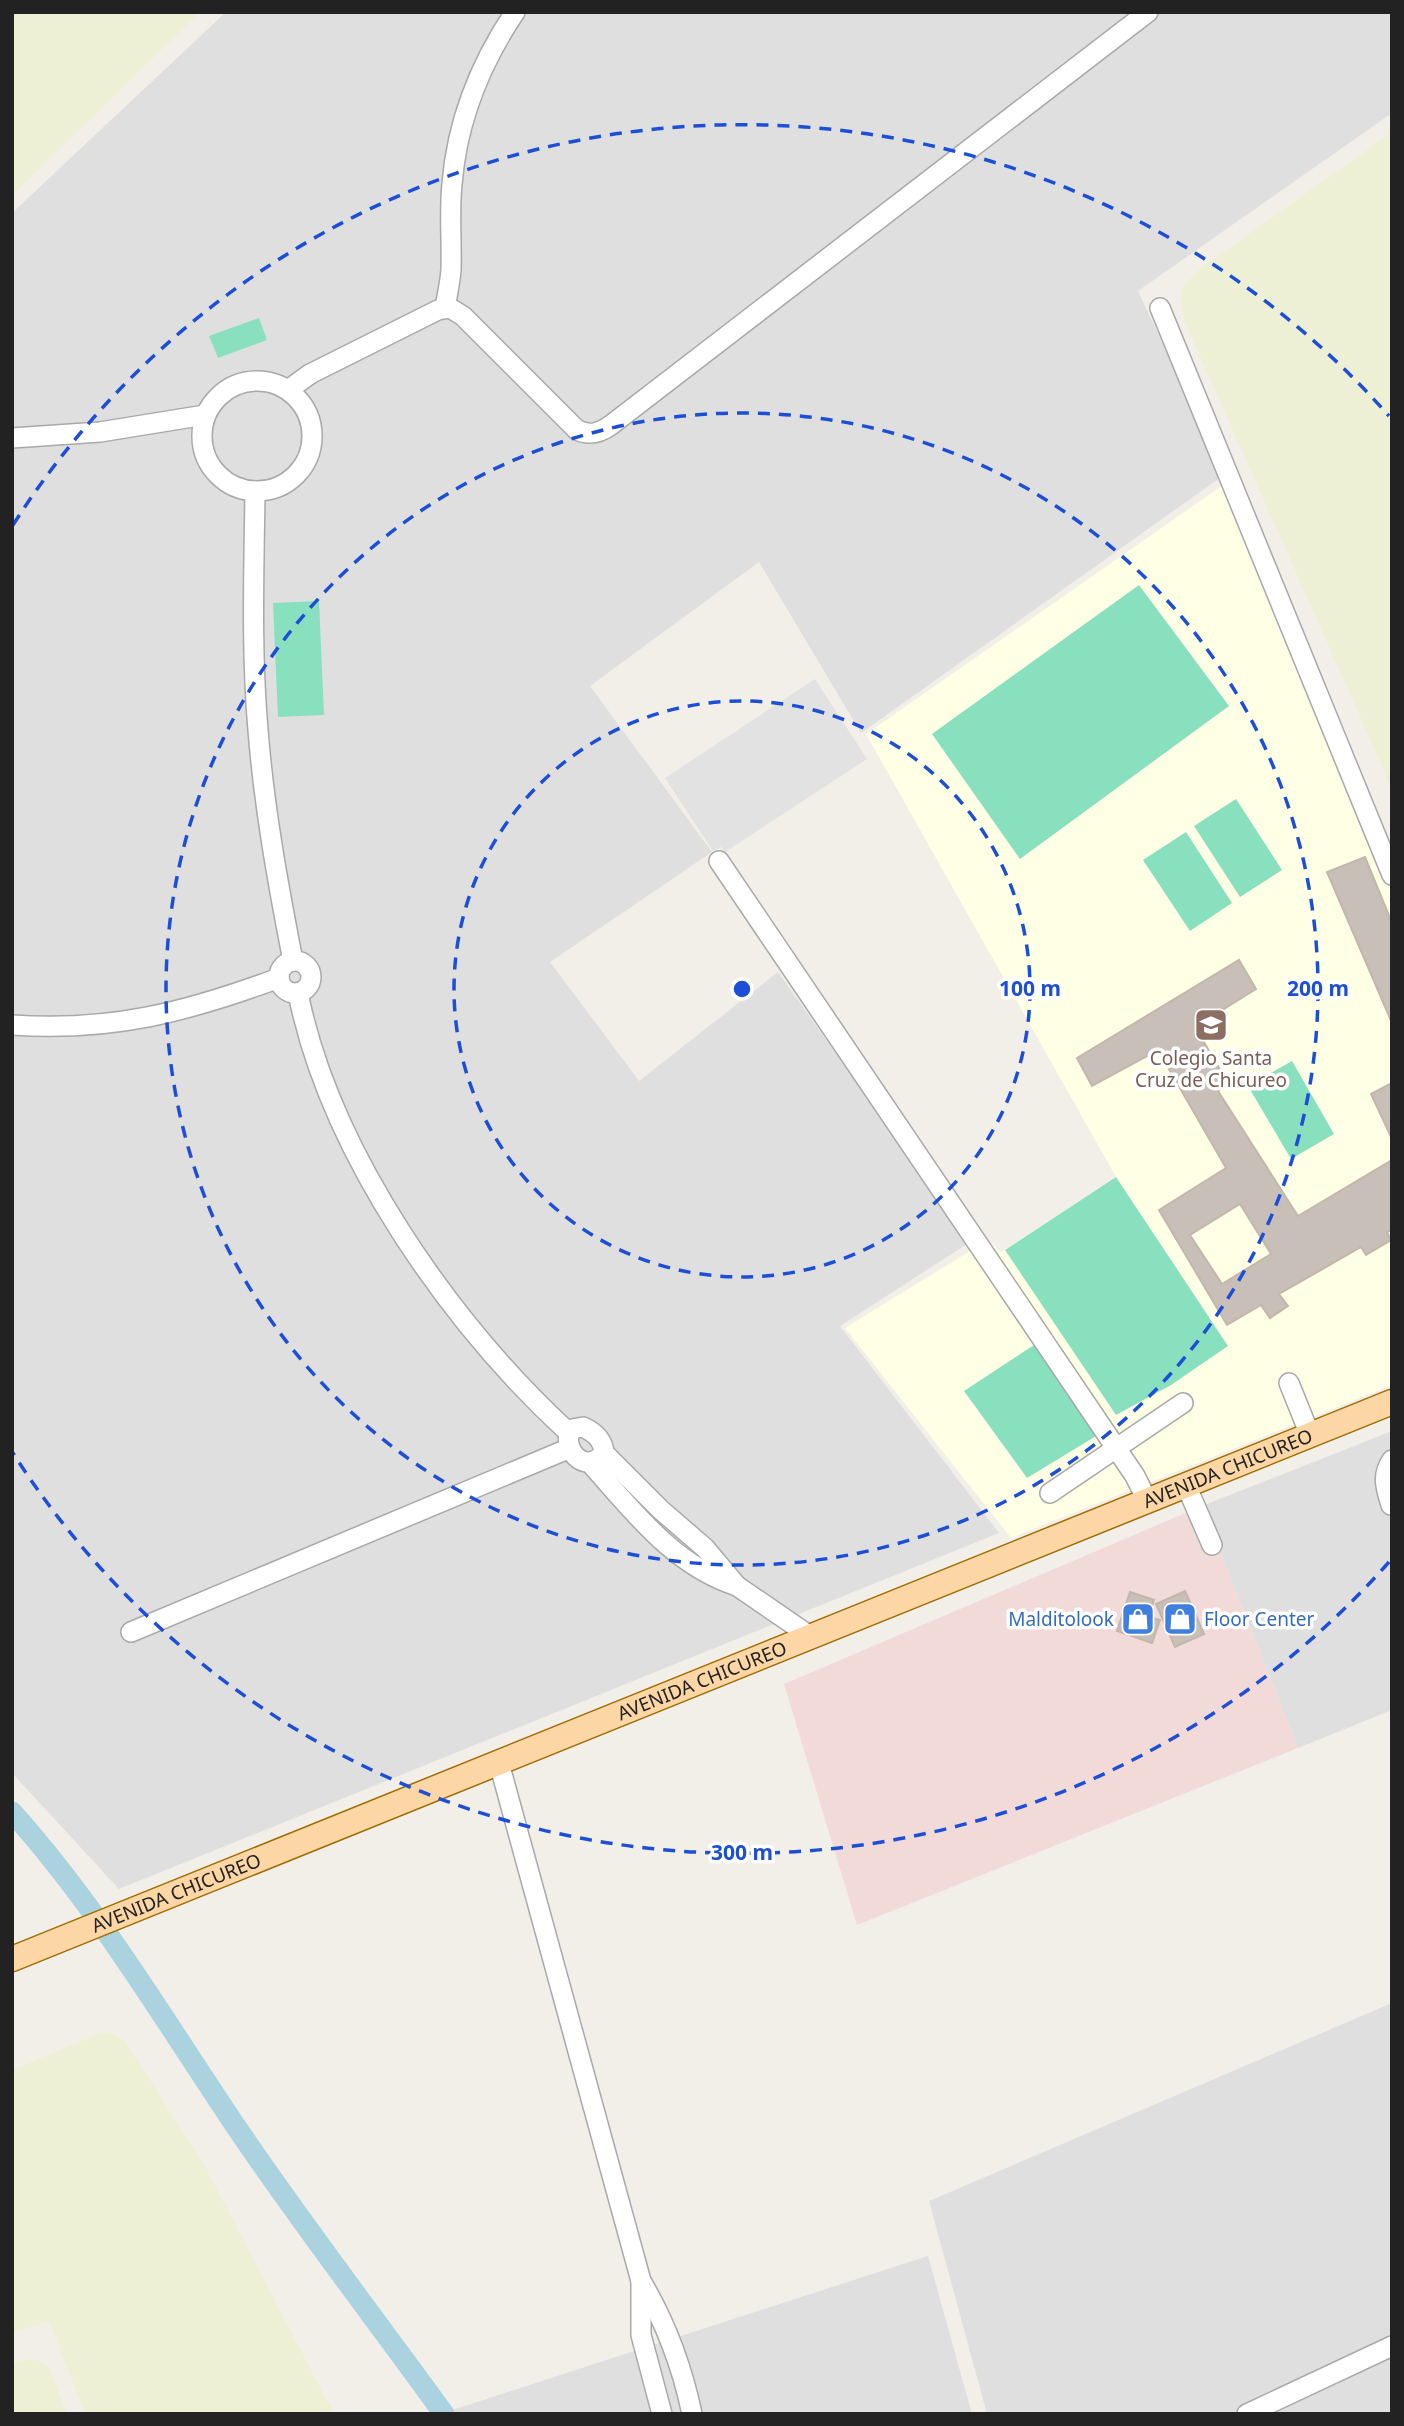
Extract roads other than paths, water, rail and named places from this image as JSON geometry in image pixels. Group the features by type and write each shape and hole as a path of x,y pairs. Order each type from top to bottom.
{"main road":[{"name":"AVENIDA CHICUREO","path":"12,1959 628,1713 810,1636 1392,1402"}],"street":[{"path":"445,308 451,272 452,183 459,139 466,111 487,58 515,12"},
{"path":"288,390 310,374 445,308 454,309 577,430 597,433 1148,12"},
{"path":"1160,308 1392,875"},
{"path":"260,380 288,390 302,403 310,420 312,439 308,457 297,473 282,484 255,491 225,481 210,466 202,446 202,425 210,406 223,392 241,383 260,380"},
{"path":"12,438 100,432 205,415"},
{"path":"255,491 254,605 258,729 270,832 293,961"},
{"path":"719,861 1135,1476 1147,1500"},
{"path":"293,961 308,967 312,977 308,987 298,993 283,988 279,978 282,967 293,961"},
{"path":"12,1025 66,1027 126,1022 191,1009 279,978"},
{"path":"298,993 319,1070 354,1147 385,1205 428,1271 477,1337 569,1440 576,1455 597,1458 705,1548 737,1586 810,1636"},
{"path":"1289,1383 1310,1435"},
{"path":"1050,1493 1183,1403"},
{"path":"131,1632 569,1440 576,1428 589,1430 601,1441 597,1458"},
{"path":"1391,1505 1385,1473 1392,1460"},
{"path":"1186,1485 1212,1545"},
{"path":"499,1763 641,2281 641,2335 662,2414"},
{"path":"641,2281 657,2307 674,2349 692,2414"},
{"path":"1247,2414 1392,2346"}],"waterway":[{"path":"12,1812 44,1849 103,1927 264,2167 444,2414"}],"place":[{"name":"Colegio Santa Cruz de Chicureo","path":"1211,1025"},
{"name":"Malditolook","path":"1138,1619"},
{"name":"Floor Center","path":"1180,1619"}]}
